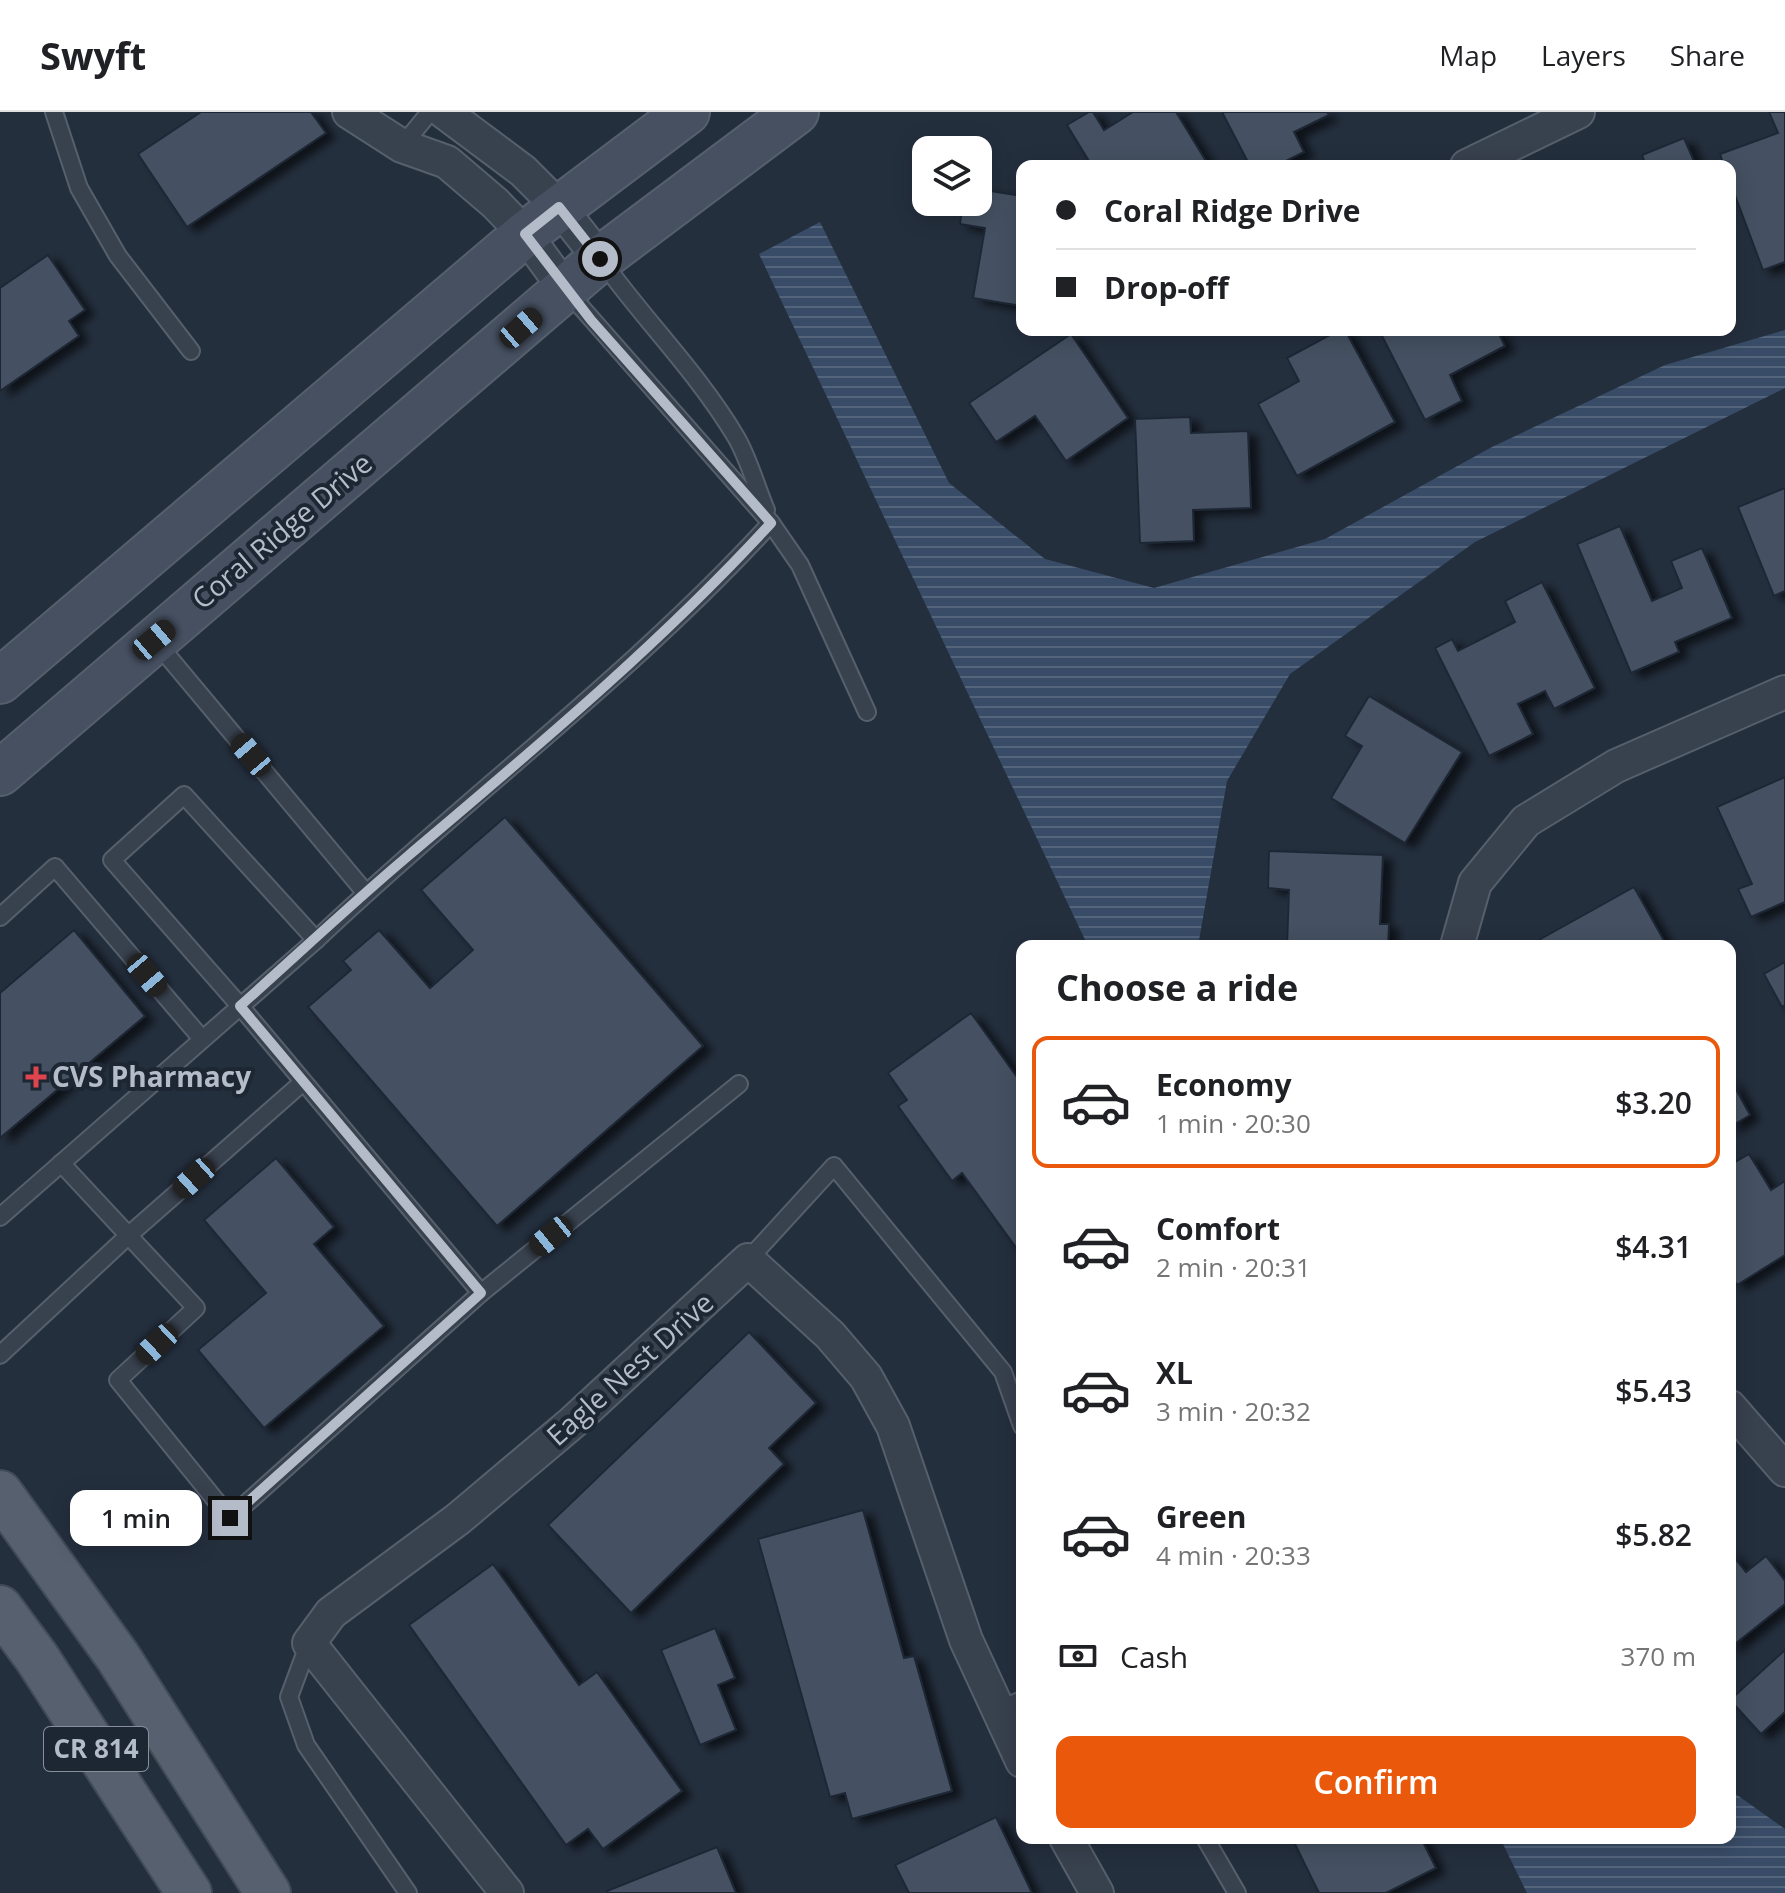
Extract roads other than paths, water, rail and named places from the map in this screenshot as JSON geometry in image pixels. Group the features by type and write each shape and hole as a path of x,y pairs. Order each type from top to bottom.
{"main road":[{"path":"0,681 525,234 687,112"},
{"name":"Coral Ridge Drive","path":"0,773 600,259 796,112"},
{"name":"CR 814","path":"0,1493 118,1657 268,1893"},
{"name":"CR 814","path":"0,1608 37,1658 189,1893"}],"street":[{"path":"349,112 402,146 447,162 495,203 525,234 566,290"},
{"path":"444,112 507,157 559,207 600,259"},
{"path":"1479,160 1578,112"},
{"path":"1459,940 1475,883 1526,821 1616,766 1785,692"},
{"path":"748,1260 830,1335 866,1377 893,1426 966,1640 1010,1705 1016,1733"},
{"name":"Eagle Nest Drive","path":"309,1643 331,1613 458,1519 550,1442 748,1260"},
{"path":"1736,1414 1785,1470"},
{"path":"309,1643 507,1893"},
{"path":"1069,1844 1097,1893"}],"lane":[{"path":"54,112 79,188 118,256 191,351"},
{"path":"402,146 430,112"},
{"path":"600,259 698,379 738,440 771,523"},
{"path":"566,290 771,523 800,565 867,712"},
{"path":"0,1217 316,940 365,892 652,643 720,579 771,523"},
{"path":"154,640 365,892"},
{"path":"316,940 184,795 112,860 240,1006 481,1293"},
{"path":"0,917 55,867 202,1039"},
{"path":"0,1355 129,1235 303,1082"},
{"path":"61,1163 196,1308 118,1380 230,1518 481,1293 739,1084"},
{"path":"748,1260 834,1166 1003,1372 1016,1409"},
{"path":"309,1643 289,1697 306,1745 408,1893"},
{"path":"1208,1844 1237,1893"}],"water":[{"path":"820,222 949,483 1045,559 1154,588 1325,539 1492,447 1665,365 1785,330 1785,388 1475,542 1290,674 1227,781 1199,940 1085,940 759,254"},
{"path":"1736,1794 1785,1829 1785,1893 1527,1893 1503,1844 1736,1844"}],"place":[{"name":"CVS Pharmacy","path":"36,1077"}]}
